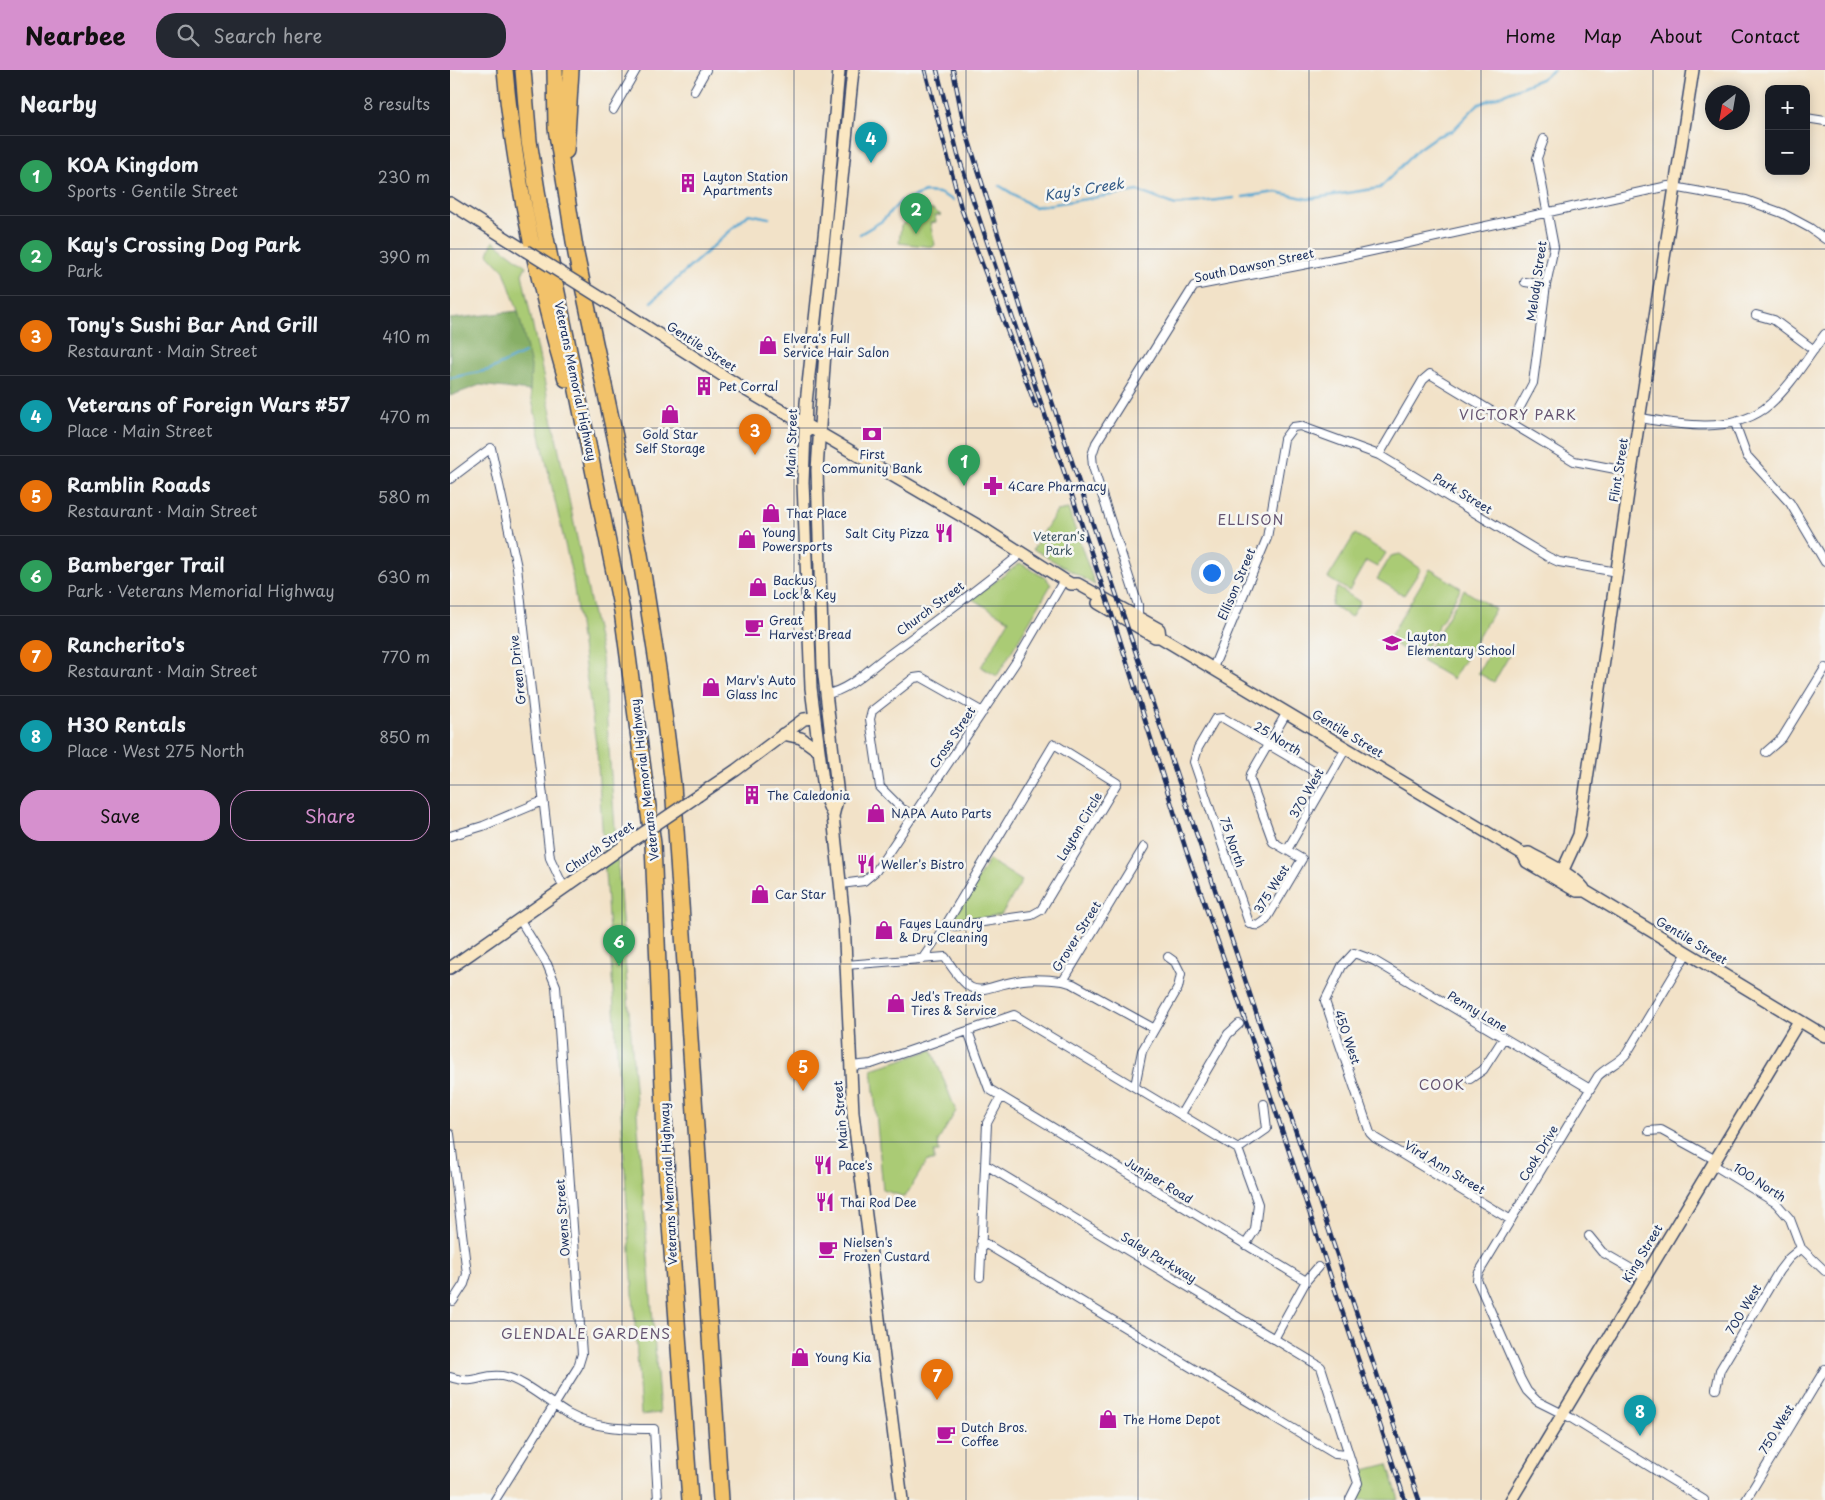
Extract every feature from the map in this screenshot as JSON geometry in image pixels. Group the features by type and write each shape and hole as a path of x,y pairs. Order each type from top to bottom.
{"highway":[{"path":"505,70 508,106 523,199 549,319 598,489"},
{"name":"Veterans Memorial Highway","path":"523,70 529,141 540,209 623,620 653,844 667,1183 690,1500"},
{"name":"Veterans Memorial Highway","path":"555,70 556,128 576,254 640,554 669,749 721,1500"},
{"path":"564,177 571,70"}],"main road":[{"name":"Main Street","path":"839,70 805,425 803,482 809,643 814,718 825,797 833,816 841,884 850,1066 858,1160 902,1500"},
{"name":"Main Street","path":"833,816 838,796 826,694 816,494 818,433 826,337 853,70"},
{"name":"Flint Street","path":"1562,872 1579,835 1631,472 1641,418 1693,70"},
{"name":"Gentile Street","path":"450,203 818,433 1022,553 1067,582 1075,590 1154,637 1160,636 1523,855 1528,862 1577,891 1583,891"},
{"name":"Gentile Street","path":"1067,582 1078,584 1159,629 1160,636"},
{"path":"809,643 817,662 818,689 826,694"},
{"name":"Church Street","path":"450,968 736,770 783,734 804,720 814,718"},
{"path":"783,734 802,738 819,752"},
{"name":"Gentile Street","path":"1523,855 1529,853 1562,872 1563,877 1583,891 1825,1036"},
{"name":"King Street","path":"1511,1500 1799,1021"}],"street":[{"path":"613,110 636,70"},
{"path":"694,91 706,70"},
{"path":"1810,119 1825,121"},
{"name":"Melody Street","path":"1512,422 1533,382 1546,284 1554,247 1538,158 1544,139"},
{"name":"South Dawson Street","path":"1138,617 1138,605 1093,467 1092,455 1096,442 1194,286 1354,255 1656,187 1676,187 1746,200 1782,212 1825,239"},
{"path":"1525,282 1546,284"},
{"path":"1756,315 1774,320 1814,350"},
{"path":"1641,418 1691,426 1735,423 1764,409 1778,396 1825,334"},
{"path":"1379,455 1423,380 1430,374 1512,422 1574,462 1631,472"},
{"path":"1735,423 1747,456 1790,503 1825,562"},
{"name":"Park Street","path":"1300,426 1379,455 1548,557 1559,562 1617,572"},
{"name":"Ellison Street","path":"1213,668 1268,538 1284,439 1293,427 1300,426"},
{"name":"Green Drive","path":"450,479 491,448 497,465 517,567 550,858 564,888"},
{"name":"Church Street","path":"826,694 836,693 857,678 963,601 1022,553"},
{"name":"Cross Street","path":"841,884 864,881 872,876 983,712 1067,582"},
{"path":"1766,752 1782,738 1825,668"},
{"path":"913,815 902,809 880,787 870,719 872,711 914,678 921,677 983,712"},
{"path":"1286,712 1251,774 1272,842 1287,850"},
{"name":"25 North","path":"1194,762 1198,748 1218,718 1223,718 1327,780"},
{"name":"Layton Circle","path":"923,958 947,923 1054,744 1117,783 1041,910 1032,915 955,926 947,923"},
{"name":"370 West","path":"1287,850 1346,748"},
{"name":"75 North","path":"1194,762 1249,923 1255,926"},
{"path":"450,836 483,826 543,801"},
{"name":"Grover Street","path":"923,958 945,958 961,982 974,990 985,990 1024,980 1063,981 1144,847"},
{"name":"375 West","path":"1255,926 1260,925 1266,920 1302,859 1287,850"},
{"name":"Owens Street","path":"495,1500 578,1367 582,1354 556,986 547,964 520,920"},
{"name":"Penny Lane","path":"1354,953 1372,960 1590,1089"},
{"name":"450 West","path":"1354,953 1342,966 1325,1001 1370,1133"},
{"name":"Cook Drive","path":"1561,1414 1537,1402 1527,1391 1476,1280 1590,1089 1606,1068 1620,1061 1627,1053 1687,954"},
{"path":"1135,1086 1142,1051 1153,1028 1178,988 1181,974 1175,962 1168,957"},
{"path":"846,965 923,958"},
{"path":"1063,981 1073,984 1153,1028"},
{"path":"850,1066 871,1064 1014,1015 1238,1149 1258,1204 1255,1230 1245,1245"},
{"path":"1181,1114 1228,1034 1239,1024"},
{"name":"Juniper Road","path":"968,1031 989,1090 1306,1281"},
{"path":"1470,1079 1483,1070 1503,1039"},
{"path":"980,1277 987,1123 1001,1097"},
{"path":"1238,1149 1267,1130 1264,1104"},
{"name":"100 North","path":"1649,1131 1661,1130 1776,1203 1790,1219 1801,1248 1825,1271"},
{"name":"Vird Ann Street","path":"1370,1133 1375,1138 1511,1220"},
{"path":"450,1134 467,1274 464,1284 453,1301"},
{"name":"Saley Parkway","path":"986,1166 1321,1367 1348,1455"},
{"path":"1589,1236 1602,1252 1644,1276"},
{"path":"982,1241 1335,1454 1348,1455 1358,1483 1350,1499"},
{"name":"700 West","path":"1716,1389 1720,1370 1779,1271 1788,1258 1801,1248"},
{"path":"1274,1339 1306,1281 1318,1267"},
{"name":"750 West","path":"1746,1500 1825,1369"},
{"path":"450,1376 464,1382 502,1376 514,1380 586,1422 603,1427 654,1430 658,1500"},
{"path":"1561,1414 1571,1418 1704,1500"}],"green space":[{"path":"925,209 933,210 941,215 935,216 936,222 930,223 935,245 933,247 899,243 901,226"},
{"path":"493,241 526,266 522,274 602,658 660,1413 641,1415 597,751 572,575 530,391 518,311 504,271 488,254"},
{"path":"518,311 531,366 530,391 480,385 450,396 450,319"},
{"name":"Veteran's Park","path":"1068,509 1095,585 1033,549 1057,511"},
{"path":"1355,534 1386,553 1377,567 1366,561 1349,591 1328,578"},
{"path":"1400,554 1421,569 1404,595 1377,579 1391,556"},
{"path":"1020,563 1047,579 1051,585 997,676 981,667 1009,620 972,599"},
{"path":"1430,569 1461,588 1419,659 1388,640"},
{"path":"1337,587 1360,602 1351,617 1331,605"},
{"path":"1464,590 1495,609 1453,679 1422,661"},
{"path":"1493,647 1509,656 1494,682 1478,673"},
{"path":"989,860 1022,881 1001,915 956,919 955,916"},
{"path":"932,1050 956,1111 938,1141 939,1152 934,1152 934,1161 927,1161 905,1197 883,1190 872,1069"},
{"path":"1388,1464 1399,1500 1356,1500 1365,1486 1361,1471"}],"waterway":[{"name":"Kay's Creek","path":"1243,197 1276,192 1308,199 1380,188 1418,149 1435,137 1452,131 1477,105 1543,78 1554,70"},
{"name":"Kay's Creek","path":"1000,186 1034,207 1138,191 1175,205 1234,198"},
{"name":"Kay's Creek","path":"860,234 882,221 901,201 925,192 939,193 953,200"},
{"name":"Kay's Creek","path":"651,302 749,214 769,218"},
{"name":"Kay's Creek","path":"450,378 489,370 524,353"}],"railway":[{"path":"925,70 961,208 1036,407"},
{"path":"937,70 958,155 1113,618 1186,850 1250,1034 1405,1500"},
{"path":"953,70 964,125 1024,318 1419,1500"}],"place":[{"name":"Veterans of Foreign Wars #57","path":"871,163"},
{"name":"Layton Station Apartments","path":"688,183"},
{"name":"Kay's Crossing Dog Park","path":"916,234"},
{"name":"Elvera's Full Service Hair Salon","path":"768,345"},
{"name":"Pet Corral","path":"704,386"},
{"name":"Gold Star Self Storage","path":"670,414"},
{"name":"First Community Bank","path":"872,434"},
{"name":"Tony's Sushi Bar And Grill","path":"755,455"},
{"name":"KOA Kingdom","path":"964,486"},
{"name":"4Care Pharmacy","path":"993,486"},
{"name":"That Place","path":"771,513"},
{"name":"Salt City Pizza","path":"944,533"},
{"name":"Young Powersports","path":"747,539"},
{"name":"Backus Lock & Key","path":"758,587"},
{"name":"Great Harvest Bread","path":"754,627"},
{"name":"Layton Elementary School","path":"1392,643"},
{"name":"Marv's Auto Glass Inc","path":"711,687"},
{"name":"The Caledonia","path":"752,795"},
{"name":"NAPA Auto Parts","path":"876,813"},
{"name":"Weller's Bistro","path":"866,864"},
{"name":"Car Star","path":"760,894"},
{"name":"Fayes Laundry & Dry Cleaning","path":"884,930"},
{"name":"Bamberger Trail","path":"619,966"},
{"name":"Jed's Treads Tires & Service","path":"896,1003"},
{"name":"Ramblin Roads","path":"803,1091"},
{"name":"Pace's","path":"823,1165"},
{"name":"Thai Rod Dee","path":"825,1202"},
{"name":"Nielsen's Frozen Custard","path":"828,1249"},
{"name":"Young Kia","path":"800,1357"},
{"name":"Rancherito's","path":"937,1400"},
{"name":"The Home Depot","path":"1108,1419"},
{"name":"Dutch Bros. Coffee","path":"946,1434"},
{"name":"H3O Rentals","path":"1640,1436"}],"district":[{"name":"VICTORY PARK","path":"1518,414"},
{"name":"ELLISON","path":"1251,519"},
{"name":"COOK","path":"1442,1084"},
{"name":"GLENDALE GARDENS","path":"586,1333"}]}
